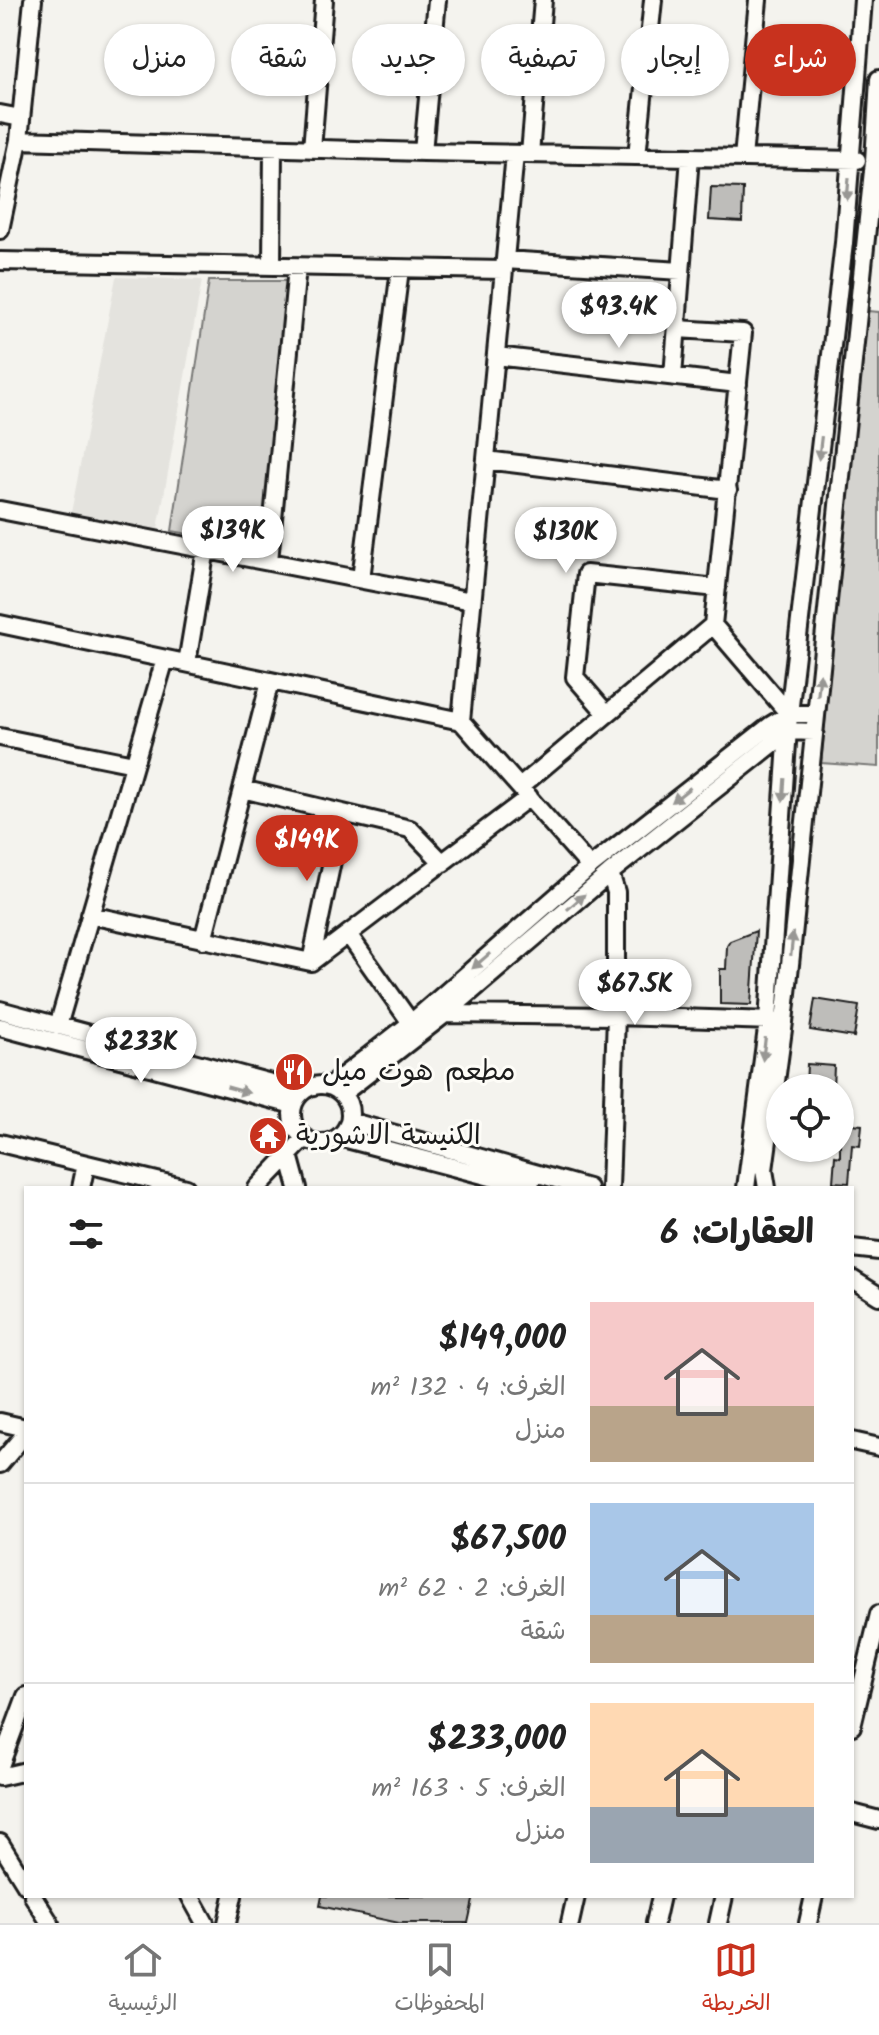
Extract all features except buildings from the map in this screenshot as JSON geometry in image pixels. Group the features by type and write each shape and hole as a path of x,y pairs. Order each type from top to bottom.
{"street":[{"path":"0,230 19,140 33,0"},
{"path":"312,149 324,0"},
{"path":"423,152 437,0"},
{"path":"461,721 504,265 543,0"},
{"path":"637,156 653,0"},
{"path":"743,158 758,0"},
{"path":"767,1186 764,1170 776,1022 789,723 844,243 863,0"},
{"path":"746,1186 776,1022 814,732 876,161 879,79"},
{"path":"0,114 21,118"},
{"path":"19,140 876,161"},
{"path":"272,266 273,148"},
{"path":"673,376 690,157"},
{"path":"0,261 400,269 504,265 681,271"},
{"path":"269,561 297,267"},
{"path":"361,579 400,269"},
{"path":"90,915 311,962 443,863 525,792 607,714 713,625 743,333 677,329"},
{"path":"496,356 738,384"},
{"path":"486,460 728,490"},
{"path":"0,510 472,601"},
{"path":"187,663 206,549"},
{"path":"607,714 575,677 586,574 717,588"},
{"path":"0,624 461,721 590,867"},
{"path":"713,625 789,723 814,732"},
{"path":"58,1026 165,659"},
{"path":"203,940 270,681"},
{"path":"336,1090 590,867 771,725 816,714"},
{"path":"336,1090 445,1014 789,723"},
{"path":"0,737 134,764"},
{"path":"242,789 410,829 443,863"},
{"path":"311,962 342,813"},
{"path":"610,873 616,892 616,1016 610,1186"},
{"path":"348,934 411,1023"},
{"path":"0,1010 297,1098"},
{"path":"445,1014 776,1022"},
{"path":"1,1032 297,1098"},
{"path":"339,1137 349,1121 349,1107 336,1090 315,1085 297,1098 292,1120 299,1134 305,1138 319,1143 339,1137 524,1186"},
{"path":"349,1121 581,1186"},
{"path":"259,1186 305,1138"},
{"path":"0,1143 178,1186"},
{"path":"289,1155 297,1186"},
{"path":"81,1186 86,1164"},
{"path":"856,1248 879,1242"},
{"path":"856,1248 879,1251"},
{"path":"854,1280 879,1296"},
{"path":"0,1422 24,1430"},
{"path":"0,1464 24,1434"},
{"path":"854,1441 879,1447"},
{"path":"854,1716 879,1614"},
{"path":"0,1766 24,1702"},
{"path":"0,1777 24,1771"},
{"path":"854,1814 879,1820"},
{"path":"0,1843 24,1882"},
{"path":"34,1898 50,1923"},
{"path":"191,1898 205,1923"},
{"path":"227,1923 233,1898"},
{"path":"570,1923 576,1898"},
{"path":"655,1923 661,1898"},
{"path":"718,1923 724,1898"},
{"path":"808,1923 814,1898"}],"shaded area":[{"path":"116,277 202,280 158,529 71,513"},
{"path":"209,281 287,281 263,547 172,531"},
{"path":"867,311 879,312 879,767 821,763"}],"place":[{"name":"مطعم هوت ميل","path":"294,1072"},
{"name":"الكنيسة الاشورية","path":"268,1136"}]}
